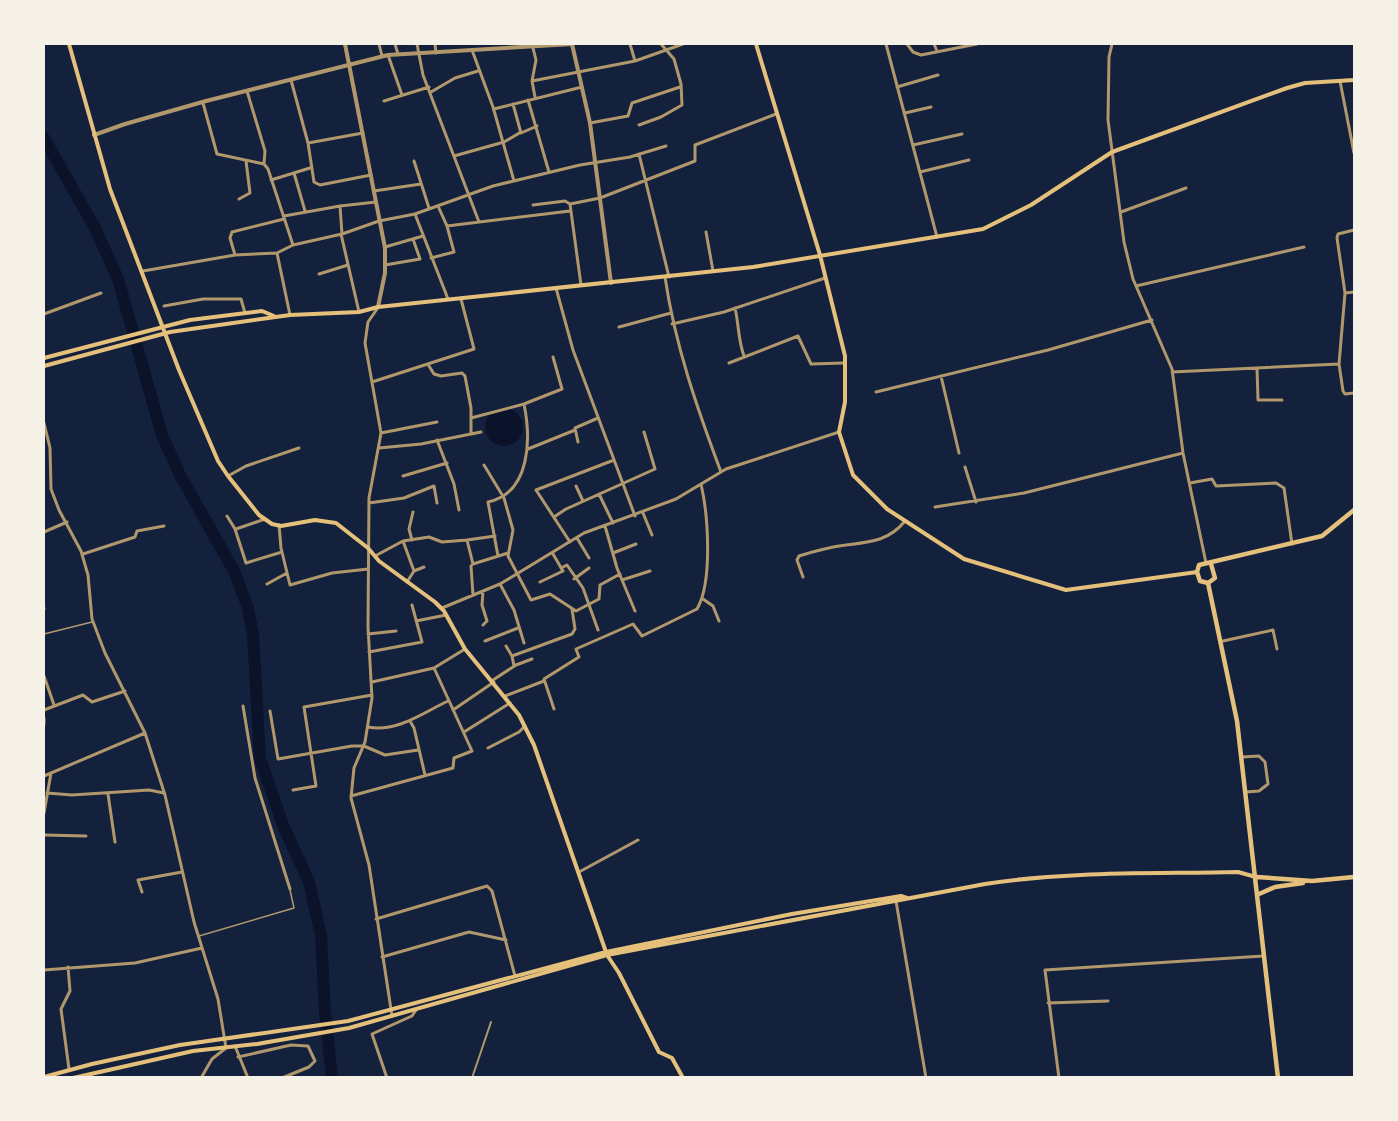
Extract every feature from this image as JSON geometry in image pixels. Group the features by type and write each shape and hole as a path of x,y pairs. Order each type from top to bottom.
{"highway":[{"path":"1209,563 1215,578 1208,583 1200,581 1197,573 1199,565 1322,536 1354,510"},
{"path":"1208,583 1222,641 1242,757 1278,1077"},
{"path":"1259,894 1275,887 1354,877"},
{"path":"1257,878 1312,881"}],"main road":[{"path":"69,44 106,179 179,370 218,461 265,519 279,525 315,520 336,522 407,582 442,608 465,649 505,696 525,726 534,745 606,953 620,973 658,1052 672,1058 684,1077"},
{"path":"756,44 820,255 845,363 845,402 839,432 852,475 887,509 964,559 1066,590 1197,573"},
{"path":"44,366 170,332 266,320 275,316 359,312 378,307 667,277 937,237 988,227 1031,205 1112,152 1287,88 1354,80"},
{"path":"44,358 167,326 262,310 275,316"},
{"path":"44,1077 69,1069 165,1048 348,1021 606,953 895,898 908,898 1019,879 1238,872 1257,878"},
{"path":"74,1077 145,1060 349,1028 606,953"}],"street":[{"path":"345,44 380,221 385,265 378,307 368,322 365,343 381,433 371,479 369,503 368,634 372,695 369,727 364,746 354,768 351,796 369,865 392,1016"},
{"path":"379,44 402,96"},
{"path":"395,44 398,54"},
{"path":"417,44 417,53 479,222"},
{"path":"435,44 436,53"},
{"path":"94,135 125,124 385,56 572,44 590,123 611,282"},
{"path":"630,44 635,61"},
{"path":"639,126 662,117 682,105 680,79 668,49 661,44"},
{"path":"532,81 635,61 683,44"},
{"path":"886,44 937,237"},
{"path":"908,44 913,52 921,55 977,44"},
{"path":"934,44 937,51"},
{"path":"1112,44 1109,57 1108,120 1128,261 1172,372 1183,453 1209,563"},
{"path":"532,45 536,72 532,81 535,97"},
{"path":"472,50 494,109 514,181"},
{"path":"431,92 455,78 478,71"},
{"path":"897,87 938,75"},
{"path":"291,80 308,143 310,168 316,185 371,175"},
{"path":"1340,81 1354,153"},
{"path":"384,101 429,87"},
{"path":"494,109 582,87"},
{"path":"590,123 628,116 632,103 680,87"},
{"path":"247,91 265,151 264,164 293,245"},
{"path":"528,100 549,172"},
{"path":"203,103 215,152 264,164"},
{"path":"513,104 521,132"},
{"path":"905,113 930,106"},
{"path":"533,205 565,201 570,204 600,198 695,161 695,145 776,114"},
{"path":"454,156 504,142 537,126"},
{"path":"308,143 363,134"},
{"path":"913,145 962,134"},
{"path":"143,271 235,255 277,254 293,245 342,234 380,221 415,214 469,194 514,181 666,146"},
{"path":"639,154 667,277 672,324 689,385 722,472"},
{"path":"920,172 969,160"},
{"path":"239,199 250,193 246,161"},
{"path":"414,161 429,209"},
{"path":"271,180 310,168"},
{"path":"294,173 305,211"},
{"path":"374,191 421,184"},
{"path":"1121,212 1186,188"},
{"path":"235,255 230,238 232,232 305,211 376,202"},
{"path":"570,204 581,285"},
{"path":"340,206 342,234 359,312"},
{"path":"431,258 454,252 447,226 438,206"},
{"path":"447,226 570,211"},
{"path":"415,214 431,258 441,276 448,300"},
{"path":"1354,230 1341,233 1337,238 1345,293 1339,364 1343,391 1345,394 1354,393"},
{"path":"706,232 713,271"},
{"path":"384,247 423,236"},
{"path":"385,265 420,260 413,239"},
{"path":"1136,286 1304,247"},
{"path":"277,254 290,315"},
{"path":"319,274 348,265"},
{"path":"672,324 735,308 825,278"},
{"path":"556,287 563,321 635,516"},
{"path":"44,314 101,292"},
{"path":"1345,293 1354,292"},
{"path":"164,306 203,299 241,299 245,313"},
{"path":"372,382 474,350 461,299"},
{"path":"735,308 739,327 738,339 745,356"},
{"path":"618,327 671,313"},
{"path":"876,392 1108,335 1152,320"},
{"path":"729,363 798,336 811,364 845,363"},
{"path":"471,417 524,404 562,389 553,357"},
{"path":"1172,372 1339,364"},
{"path":"429,365 434,374 441,376 462,373 465,376 471,434"},
{"path":"1257,368 1258,400 1282,399"},
{"path":"941,376 959,453"},
{"path":"498,555 488,502 504,498 518,481 528,449 529,430 524,404"},
{"path":"528,449 575,430 599,417"},
{"path":"381,433 437,422"},
{"path":"44,423 50,448 51,489 82,554 88,575 93,622 105,653 145,733 164,793 182,872 212,978 226,1048 212,1059 201,1077"},
{"path":"575,430 578,442"},
{"path":"379,448 481,432"},
{"path":"554,517 583,501 656,469 645,432"},
{"path":"442,608 500,584 577,538 643,513 722,472 839,432"},
{"path":"437,440 447,463 459,510"},
{"path":"228,476 246,466 299,448"},
{"path":"936,507 1024,494 1183,453"},
{"path":"570,542 536,490 614,460"},
{"path":"403,476 447,463"},
{"path":"484,465 504,498 513,530 508,554 531,600 550,594 576,611 599,599 600,585 620,574"},
{"path":"965,466 976,502"},
{"path":"44,475 49,472"},
{"path":"1190,483 1212,480 1216,486 1276,483 1284,488 1292,544"},
{"path":"505,696 544,681 579,657 576,649 633,624 642,636 697,609 703,598 706,554 706,517 701,484"},
{"path":"369,503 404,498 434,486 437,502"},
{"path":"576,486 583,501"},
{"path":"599,494 613,524"},
{"path":"412,540 409,529 413,512"},
{"path":"643,513 652,535"},
{"path":"227,516 235,529 246,562 282,552"},
{"path":"235,529 265,519"},
{"path":"803,577 797,560 799,556 823,549 881,540 893,534 905,521"},
{"path":"44,532 67,522"},
{"path":"279,525 282,552 290,585 332,573 368,569"},
{"path":"82,554 135,537 137,531 164,526"},
{"path":"605,526 620,574 635,611"},
{"path":"375,556 403,541 429,537 442,542 495,536"},
{"path":"577,538 589,558"},
{"path":"467,540 473,564 470,581 473,595"},
{"path":"403,541 414,571"},
{"path":"613,553 636,544"},
{"path":"473,564 508,554"},
{"path":"540,582 563,571 553,554"},
{"path":"561,568 567,565 574,579 583,588 598,630"},
{"path":"407,582 414,571 424,567"},
{"path":"574,579 589,567"},
{"path":"622,579 650,571"},
{"path":"267,584 287,573"},
{"path":"500,584 514,610 524,643"},
{"path":"483,591 482,605 487,621 483,625"},
{"path":"703,598 713,606 719,621"},
{"path":"369,652 422,642 412,606"},
{"path":"513,656 572,634 575,628 572,609"},
{"path":"417,621 446,615"},
{"path":"485,641 518,628"},
{"path":"1222,641 1273,630 1277,649"},
{"path":"368,634 396,631"},
{"path":"506,646 513,656 514,666"},
{"path":"372,682 434,668 465,649"},
{"path":"453,710 514,666 532,659"},
{"path":"351,796 453,768 454,758 472,751 434,668"},
{"path":"44,678 55,705"},
{"path":"544,681 554,709"},
{"path":"44,710 83,695 92,702 125,691"},
{"path":"292,790 316,786 303,707 372,695"},
{"path":"369,727 380,729 410,721 448,701"},
{"path":"464,732 510,703"},
{"path":"243,706 255,778 290,889"},
{"path":"270,711 277,758 311,751 364,746 385,755 418,750"},
{"path":"44,718 44,724"},
{"path":"410,721 414,728 425,775"},
{"path":"488,748 525,726"},
{"path":"44,776 145,733"},
{"path":"1242,757 1259,756 1265,762 1268,784 1259,791 1246,792"},
{"path":"44,813 51,772"},
{"path":"47,794 108,794 149,790 164,793"},
{"path":"108,794 115,842"},
{"path":"44,835 86,836"},
{"path":"578,872 638,840"},
{"path":"142,892 138,880 182,872"},
{"path":"376,919 487,886 492,891 507,940 515,977"},
{"path":"895,898 926,1077"},
{"path":"382,957 469,932 507,940"},
{"path":"44,970 135,963 202,948"},
{"path":"1059,1077 1045,970 1265,956"},
{"path":"68,967 70,991 61,1009 69,1069"},
{"path":"1048,1003 1108,1001"},
{"path":"387,1077 372,1034 412,1016 416,1009"},
{"path":"472,1077 491,1022"},
{"path":"235,1046 248,1077"},
{"path":"238,1057 291,1046 308,1046 315,1060 309,1066 282,1077"}],"lane":[{"path":"44,634 93,622"},
{"path":"199,937 294,908 290,889"}],"water":[{"path":"504,408 517,414 523,427 517,440 504,446 491,440 485,427 491,414"}],"waterway":[{"path":"44,138 95,228 118,279 162,435 180,475 234,571 248,608 253,634 260,758 283,825 309,882 321,935 325,1012 332,1078"}]}
